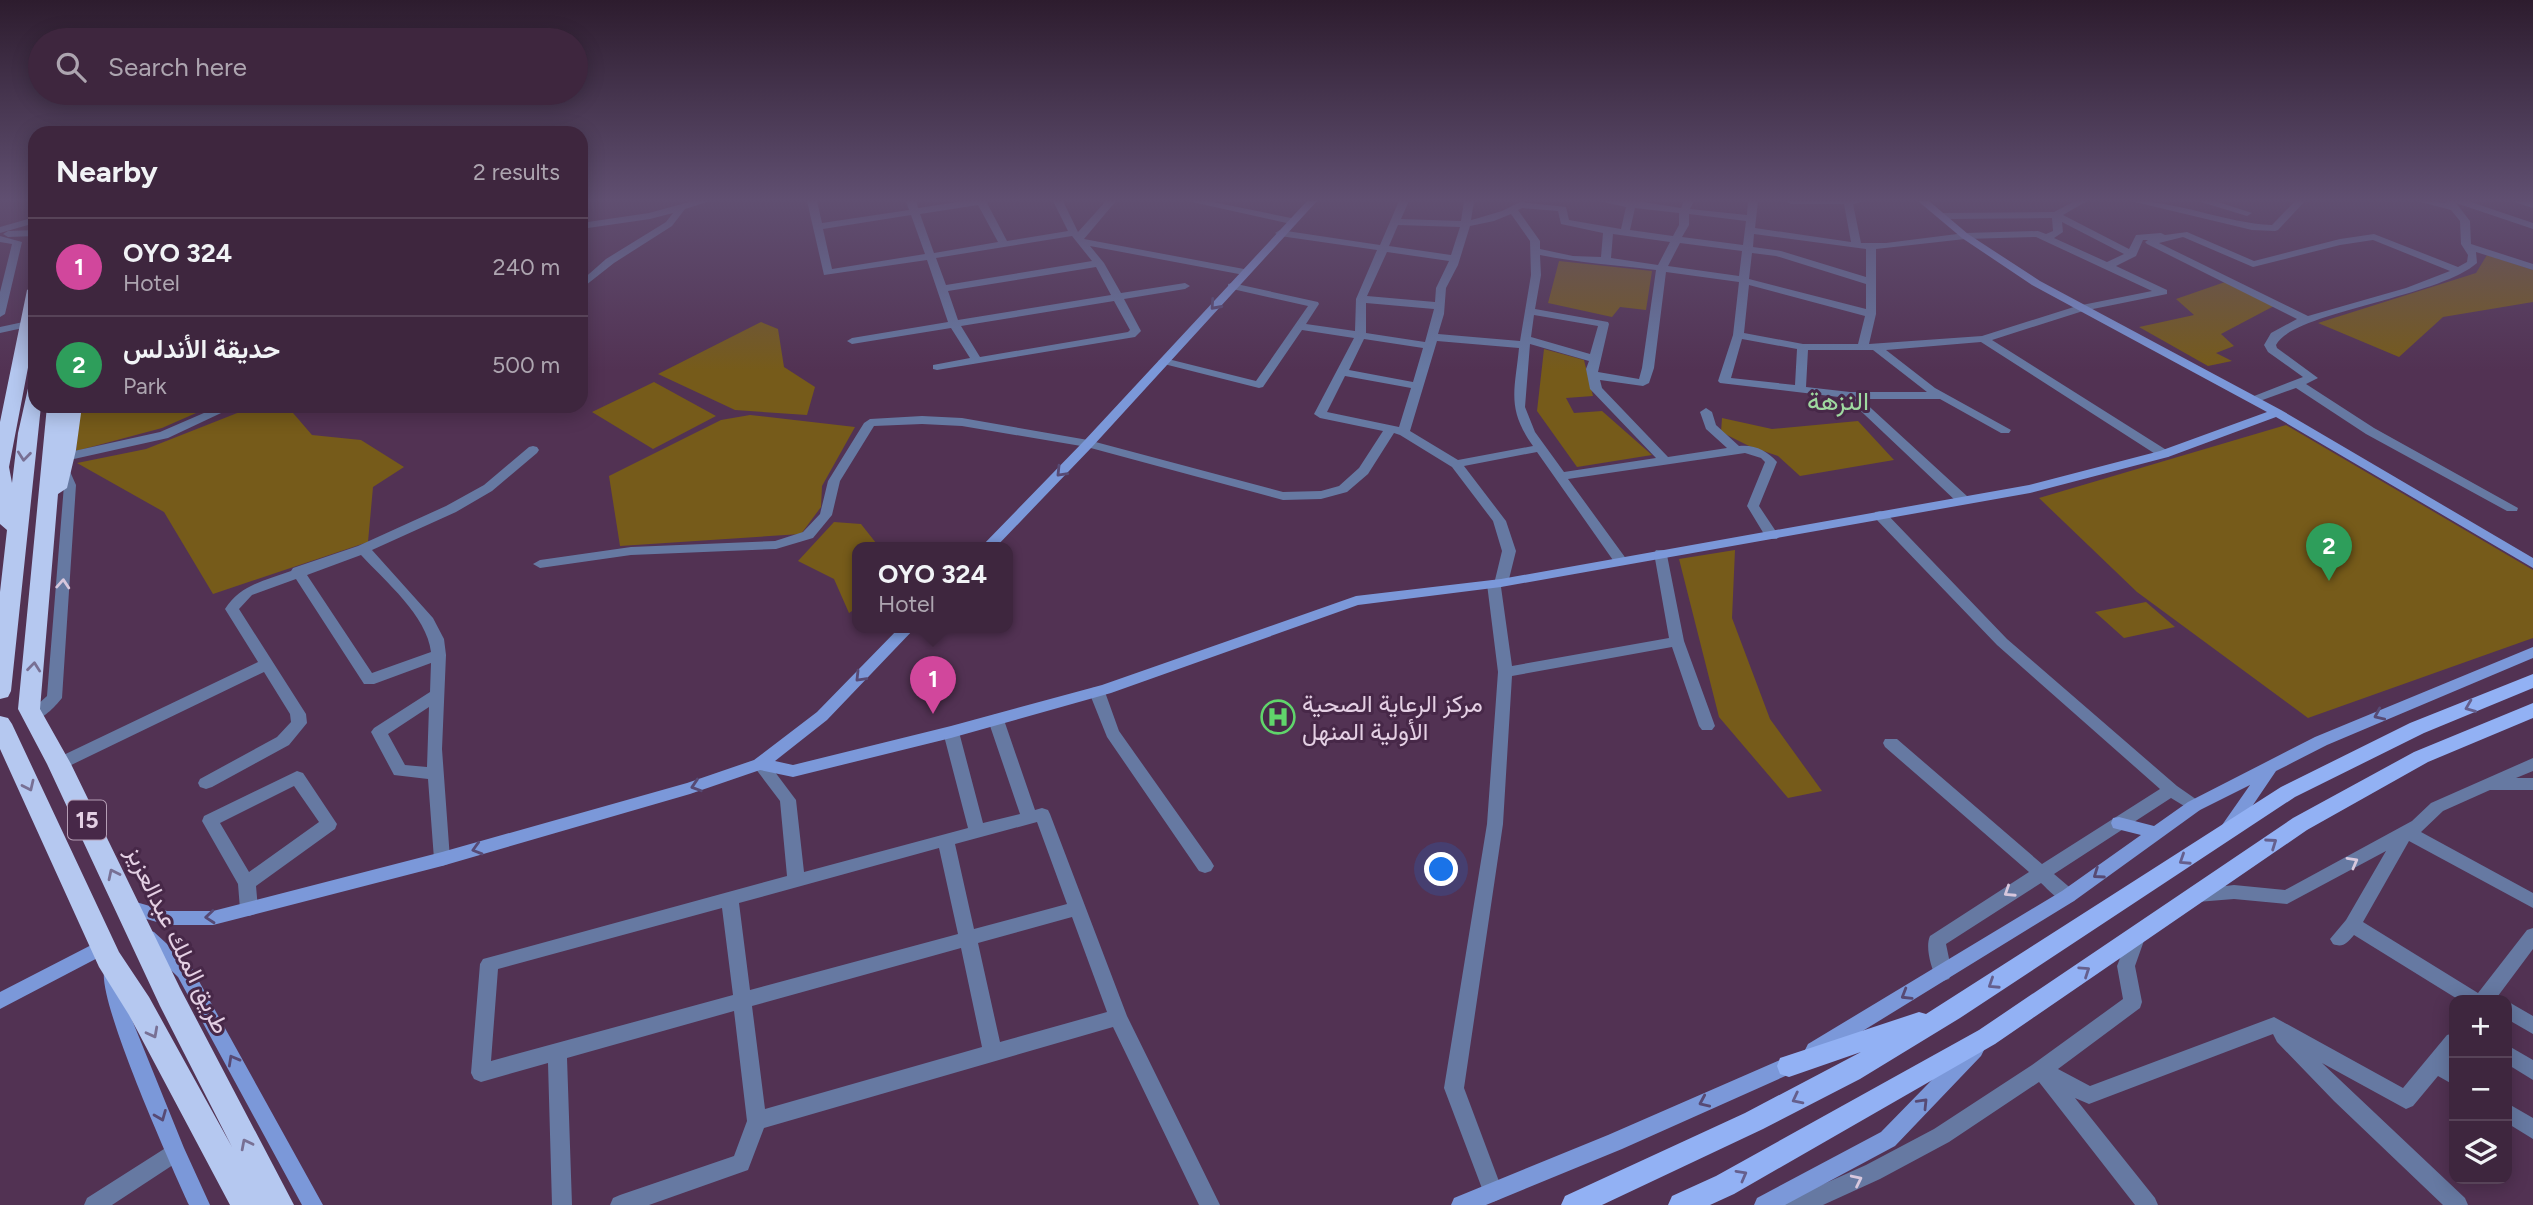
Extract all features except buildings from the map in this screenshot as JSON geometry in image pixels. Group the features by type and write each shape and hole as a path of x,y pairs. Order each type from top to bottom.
{"highway":[{"path":"14,548 0,467 28,324"},
{"path":"0,691 31,413"},
{"name":"طريق الملك عبدالعزيز","path":"55,413 29,709 59,764 170,997 278,1205"},
{"path":"44,541 64,462 72,413"},
{"name":"15","path":"0,725 106,953 139,1006 247,1205"}],"main road":[{"path":"1574,1205 1754,1121 1851,1071 1952,1011 2288,792 2417,728 2533,681"},
{"path":"1681,1205 1725,1185 1987,1037 2312,817 2421,757 2533,710"},
{"path":"1789,1066 1952,1011"}],"street":[{"path":"0,314 13,257"},
{"path":"588,280 616,257"},
{"path":"825,257 828,273 916,257"},
{"path":"930,257 954,324 977,360"},
{"path":"937,367 1131,335 1136,331 1094,257"},
{"path":"1174,257 1244,272"},
{"path":"993,542 1088,444 1258,257"},
{"path":"1378,257 1360,299 1360,337 1320,414 1404,432 1456,464 1499,521 1509,551 1498,583 1505,672 1495,824 1454,1088 1493,1192"},
{"path":"1404,432 1431,342 1440,306 1441,288 1455,259 1442,257"},
{"path":"1535,257 1536,275 1525,342 1519,407 1529,432 1620,560"},
{"path":"1565,257 1662,267 1743,280 1871,314"},
{"path":"1593,375 1643,383 1648,368 1662,267 1667,257"},
{"path":"1747,257 1738,335 1724,381 1850,395 1940,396"},
{"path":"1789,257 1871,282"},
{"path":"1862,348 1871,314 1871,257"},
{"path":"1999,257 2081,309 2277,413 2533,564"},
{"path":"1738,335 1802,347 1862,348 1983,339 2081,309 2164,292 2088,257"},
{"path":"2108,266 2126,257"},
{"path":"2180,257 2306,320"},
{"path":"2237,257 2253,264 2280,257"},
{"path":"2425,257 2459,271"},
{"path":"2253,401 2312,378 2275,354 2270,345 2275,335 2306,320 2459,271 2472,263 2473,257"},
{"path":"2502,257 2533,267"},
{"path":"941,289 1099,263"},
{"path":"852,341 1185,286"},
{"path":"1164,361 1259,385 1314,304 1232,286"},
{"path":"1360,299 1440,306"},
{"path":"1530,311 1604,324 1593,375 1596,389 1665,461"},
{"path":"0,330 28,324"},
{"path":"1298,326 1360,337 1431,342 1525,342 1595,359"},
{"path":"1983,339 2164,454"},
{"path":"1800,389 1802,347"},
{"path":"1876,347 1940,396 2005,430"},
{"path":"1341,372 1418,386"},
{"path":"2297,383 2370,431 2512,508"},
{"path":"1850,395 1963,500"},
{"path":"1706,412 1710,426 1737,451"},
{"path":"33,716 54,698 70,485 64,462 164,435 214,413"},
{"path":"760,764 793,771 996,720 1097,692 1356,601 1498,583 2031,488 2164,454 2277,413"},
{"path":"540,564 631,551 776,545 808,535 826,515 834,481 870,423 922,420 962,422 1088,444 1270,493 1307,496 1343,489 1364,470 1381,448 1390,429"},
{"path":"1456,464 1540,448"},
{"path":"1560,476 1746,449 1765,455 1771,462 1753,506 1772,536"},
{"path":"206,783 283,741 299,723 298,714 232,609 237,601 247,592 363,549 451,509 488,488 533,450"},
{"path":"1880,515 2001,642 2171,790 2194,806"},
{"path":"363,549 428,621 437,639 439,655 436,773 442,859"},
{"path":"1661,554 1677,641 1707,726"},
{"path":"298,571 369,680 439,655"},
{"path":"134,918 213,918 442,859 690,788 760,764 822,716 903,633"},
{"path":"1505,672 1677,641"},
{"path":"1461,1205 1789,1066 2068,896 2194,806 2321,741 2533,652"},
{"path":"59,764 265,665"},
{"path":"1097,692 1112,733 1205,866"},
{"path":"436,773 400,771 379,732 437,694"},
{"path":"996,720 1029,817"},
{"path":"950,732 977,831"},
{"path":"1891,743 2068,896"},
{"path":"760,764 788,800 796,880"},
{"path":"2196,895 2234,892 2287,897 2418,826 2437,807 2533,764"},
{"path":"2224,834 2272,766"},
{"path":"247,883 329,824 297,777 210,821 247,883 249,909"},
{"path":"2486,785 2533,784"},
{"path":"1943,973 1936,941 2171,790"},
{"path":"1077,908 481,1073 489,964 1042,814 1118,1017 1210,1205"},
{"path":"2119,823 2157,833"},
{"path":"2406,832 2533,901"},
{"path":"2406,832 2345,932 2477,995"},
{"path":"946,840 993,1053"},
{"path":"620,1205 741,1163 757,1121 730,898"},
{"path":"134,918 184,971 313,1205"},
{"path":"1793,1205 1816,1199 1920,1149 2042,1071 2133,1002 2126,966 2137,935"},
{"path":"2488,995 2533,935"},
{"path":"0,1001 106,953 117,1005 175,1152 200,1205"},
{"path":"2512,1012 2533,1026"},
{"path":"757,1121 1118,1017"},
{"path":"2042,1071 2088,1095 2274,1025"},
{"path":"2274,1025 2406,1100 2449,1047"},
{"path":"2274,1025 2341,1095 2458,1205"},
{"path":"1764,1205 1888,1139 1987,1037"},
{"path":"557,1052 562,1205"},
{"path":"2512,1057 2533,1072"},
{"path":"2436,1064 2449,1073"},
{"path":"2042,1071 2148,1205"},
{"path":"2512,1115 2533,1130"},
{"path":"94,1205 175,1152"}],"shaded area":[{"path":"2486,257 2494,257 2533,270 2533,302 2443,317 2399,357 2318,323 2476,273"},
{"path":"1559,261 1652,271 1646,310 1620,307 1612,317 1548,303"},
{"path":"2225,282 2274,306 2221,334 2234,346 2216,353 2232,361 2208,366 2139,327 2194,315 2176,299"},
{"path":"761,322 778,329 784,367 815,387 807,415 735,410 658,374"},
{"path":"1544,349 1584,360 1593,396 1566,398 1574,413 1602,411 1652,455 1577,467 1537,411"},
{"path":"654,382 716,416 653,449 592,412"},
{"path":"80,413 196,413 162,428 76,451"},
{"path":"237,413 293,413 312,435 361,440 404,467 373,487 368,542 213,594 164,512 77,463 146,449"},
{"path":"750,415 855,427 822,486 821,507 801,534 620,546 609,476 721,420"},
{"path":"1722,418 1772,429 1858,421 1894,460 1800,476 1778,456 1721,432"},
{"path":"2286,425 2533,570 2533,638 2308,718 2137,592 2039,498"},
{"path":"834,522 861,524 875,542 852,542 852,611 849,613 834,579 798,561"},
{"path":"1735,550 1732,618 1770,719 1822,791 1788,798 1719,717 1679,559"},
{"path":"2146,602 2175,627 2124,638 2095,612"}],"place":[{"name":"حديقة الأندلس","path":"2329,581"},
{"name":"OYO 324","path":"933,714"},
{"name":"مركز الرعاية الصحية الأولية المنهل","path":"1278,717"}],"district":[{"name":"النزهة","path":"1838,401"}]}
